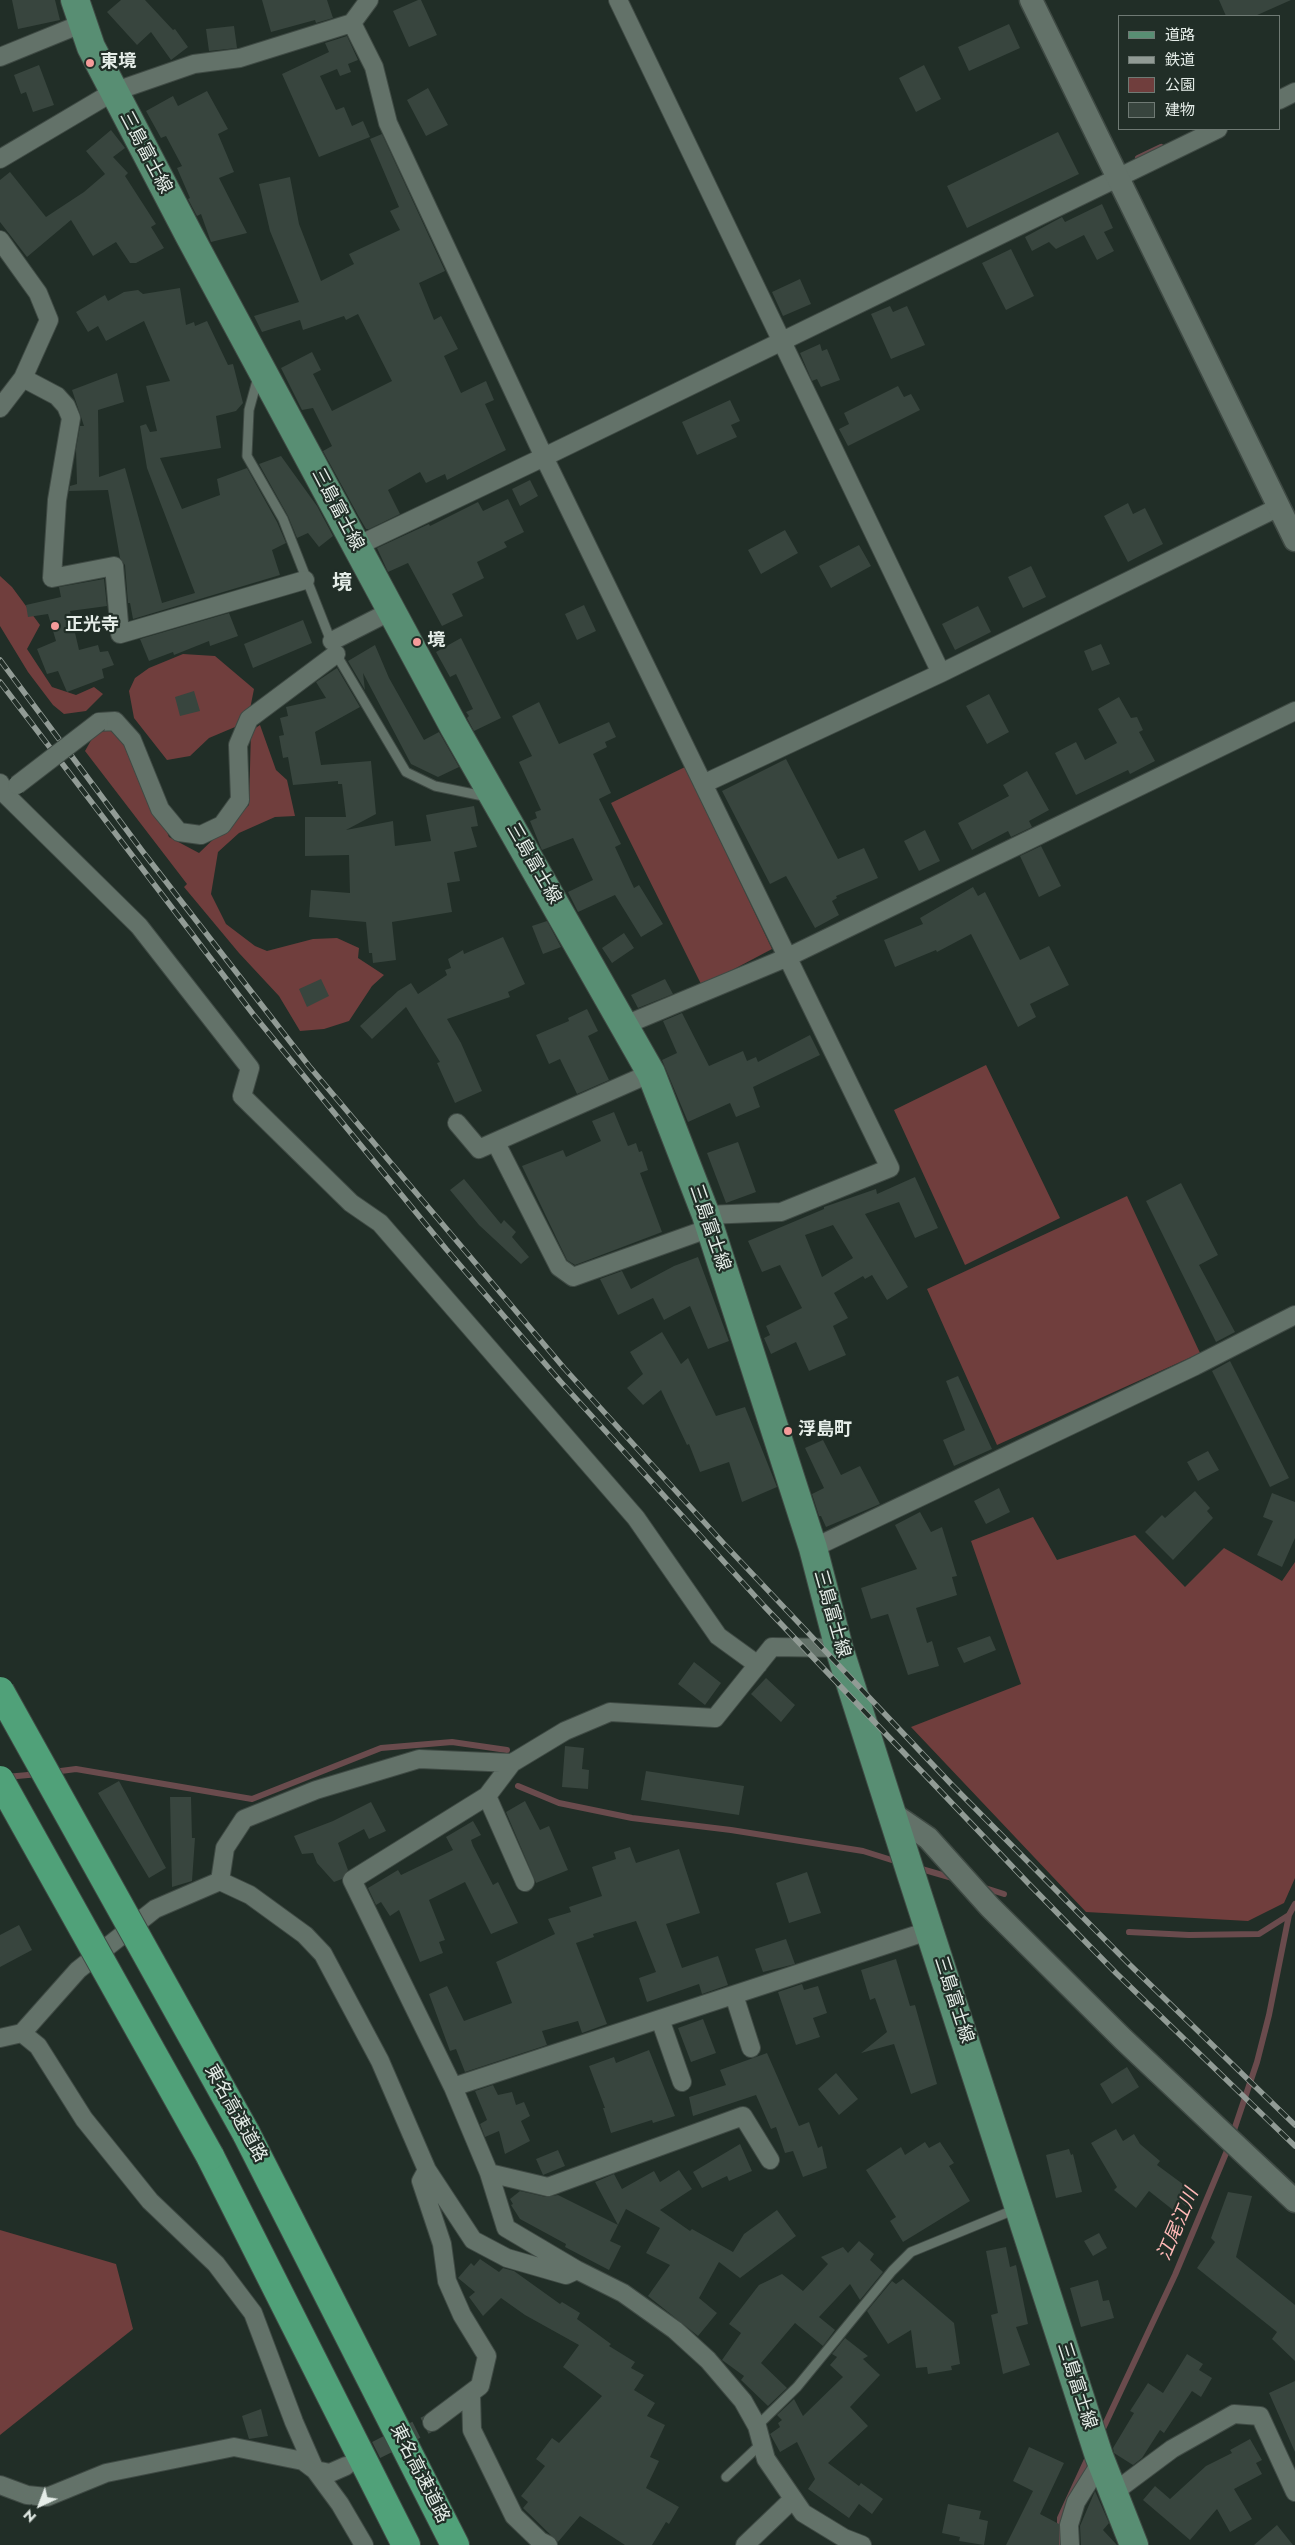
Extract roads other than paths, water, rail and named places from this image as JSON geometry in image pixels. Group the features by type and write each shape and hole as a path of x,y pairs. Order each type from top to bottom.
{"highway":[{"name":"東名高速道路","path":"0,1691 246,2133 455,2545"},
{"path":"0,1780 210,2156 406,2545"}],"main road":[{"name":"三島富士線","path":"78,12 113,92 391,611 651,1073 708,1222 813,1548 839,1648 902,1847 931,1930 1101,2462 1134,2545"}],"street":[{"path":"0,159 113,92 194,64 240,58 352,23 369,0"},
{"path":"618,0 941,673"},
{"path":"1031,0 1295,540"},
{"path":"0,57 78,12"},
{"path":"352,23 374,67 388,123 544,457 890,1168 782,1212 708,1222 573,1277 559,1267 496,1143"},
{"path":"1280,100 1295,92"},
{"path":"357,546 1216,130"},
{"path":"0,240 38,293 49,320 23,378 0,408"},
{"path":"23,378 56,396 66,406 71,418 57,500 52,578 114,566 120,634 305,580"},
{"path":"702,784 941,673 1279,507"},
{"path":"391,611 334,648 249,719 238,745 240,800 222,825 201,835 179,832 160,810 132,740 115,721 99,722 6,791 139,926 250,1068 242,1096 351,1203 380,1223 636,1518 718,1636 758,1665"},
{"path":"625,1026 788,957 1295,711"},
{"path":"457,1123 479,1149 651,1073"},
{"path":"813,1548 1195,1366 1295,1316"},
{"path":"839,1648 772,1647 715,1718 610,1712 565,1731 512,1763 487,1796 352,1880 453,2086 489,2173 506,2228 577,2270 622,2293 675,2330 708,2360 743,2401 759,2434 766,2459 803,2513 844,2538 862,2545"},
{"path":"220,1881 225,1848 244,1819 306,1793 419,1758 512,1763"},
{"path":"487,1796 525,1882"},
{"path":"892,1814 928,1838 980,1895 1123,2039 1295,2201"},
{"path":"0,2038 22,2033 78,1970 155,1909 220,1881 250,1895 306,1935 323,1954 380,2062 427,2170 473,2240 507,2258 566,2275 577,2270"},
{"path":"453,2086 931,1930"},
{"path":"734,1995 751,2048"},
{"path":"660,2019 682,2082"},
{"path":"22,2033 38,2046 84,2119 150,2201 216,2264 252,2313 294,2422 315,2470 340,2504 364,2545"},
{"path":"489,2173 548,2186 743,2116 770,2160"},
{"path":"427,2170 421,2181 442,2244 447,2281 462,2315 488,2356 480,2386 432,2422"},
{"path":"471,2394 472,2430 514,2516 540,2541 548,2545"},
{"path":"1113,2493 1172,2449 1234,2414 1260,2416 1295,2492"},
{"path":"0,2484 27,2495 47,2497 106,2473 234,2447 303,2461 315,2470 330,2473 346,2466"},
{"path":"1070,2545 1069,2525 1076,2502 1101,2462"},
{"path":"746,2545 793,2498"}],"lane":[{"path":"261,368 249,410 247,456 283,520 305,580 334,648 406,772 435,786 496,799"},
{"path":"726,2477 892,2270 911,2252 1019,2208"}],"waterway":[{"path":"1138,158 1161,147"},
{"path":"53,1772 76,1769 252,1799 381,1748 452,1742 507,1750"},
{"path":"6,1777 39,1774"},
{"path":"518,1786 559,1803 632,1818 731,1830 863,1851 898,1862"},
{"path":"918,1868 956,1879"},
{"path":"982,1887 1004,1894"},
{"name":"江尾江川","path":"1232,2136 1257,2062 1269,2015 1289,1915 1295,1904"},
{"path":"1129,1932 1189,1935 1259,1934 1289,1915"},
{"name":"江尾江川","path":"1101,2433 1175,2275 1229,2146"},
{"name":"江尾江川","path":"1060,2545 1060,2518 1090,2453"}],"tunnel":[{"path":"352,2462 432,2422"}],"railway":[{"path":"0,660 143,852 309,1066 564,1368 725,1545 952,1785 1130,1965 1295,2125"},
{"path":"0,682 253,1014 446,1249 560,1381 764,1606 1027,1882 1116,1973 1295,2146"}],"place":[{"name":"東境","path":"90,63"},
{"name":"正光寺","path":"55,626"},
{"name":"境","path":"417,642"},
{"name":"浮島町","path":"788,1431"}],"district":[{"name":"境","path":"342,584"}]}
